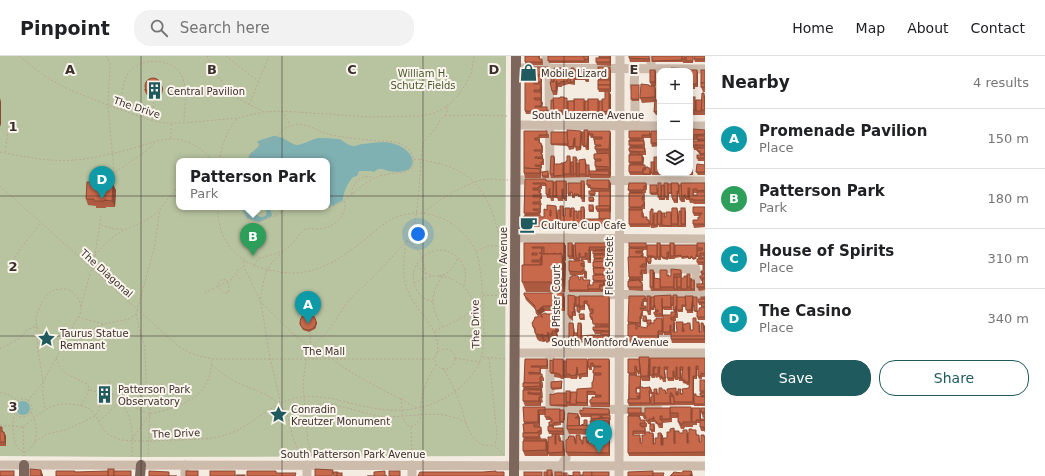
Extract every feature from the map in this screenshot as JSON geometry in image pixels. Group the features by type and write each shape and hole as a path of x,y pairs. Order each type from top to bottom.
{"main road":[{"name":"Eastern Avenue","path":"514,471 519,410 515,353 515,238 512,180 516,125 516,56"},
{"path":"24,461 24,476"},
{"path":"140,465 140,476"}],"street":[{"path":"546,56 548,68 550,126 550,181"},
{"name":"Fleet Street","path":"619,476 620,56"},
{"path":"651,56 651,68"},
{"path":"516,68 651,68 695,65 705,69"},
{"path":"620,80 634,83 635,68"},
{"path":"621,108 635,104 635,126"},
{"name":"South Luzerne Avenue","path":"516,125 657,126"},
{"path":"693,126 705,126"},
{"path":"512,180 705,181"},
{"path":"515,238 705,239"},
{"name":"Pfister Court","path":"567,353 568,238"},
{"path":"545,295 701,294 696,269 648,268"},
{"name":"South Montford Avenue","path":"515,353 705,353"},
{"path":"550,354 550,410"},
{"path":"537,410 666,409"},
{"path":"556,476 566,458 567,410"},
{"name":"South Patterson Park Avenue","path":"0,465 24,461 140,465 310,461 412,462 514,471 561,465 705,466"},
{"path":"307,476 310,461"},
{"path":"412,462 412,476"},
{"path":"185,465 185,476"}],"path":[{"name":"The Drive","path":"18,56 43,75 77,93 153,121 171,124 238,118 264,112 282,111 370,117 431,114 439,111 451,103 458,95 471,74 474,56"},
{"path":"106,56 110,62 108,105 114,173"},
{"name":"The Drive","path":"207,56 227,88 237,98 264,112"},
{"path":"226,56 259,81"},
{"path":"249,105 269,56"},
{"path":"121,110 124,81 130,70 136,65 145,61 163,61 172,65 183,78 185,95 184,123"},
{"path":"153,121 154,99"},
{"path":"311,348 329,330 348,301 407,241 415,224 423,144 444,116 447,111 446,106"},
{"path":"282,111 290,126"},
{"path":"444,116 506,116"},
{"path":"221,158 227,134 238,118"},
{"path":"171,124 171,138"},
{"path":"249,158 249,155 265,141 275,139 282,131 295,124 303,125 328,134 400,144 410,152 414,159 410,170 407,172 376,177 363,177 354,185 352,194"},
{"path":"4,153 8,132"},
{"path":"0,152 38,160 87,158 171,138 190,143 210,158"},
{"path":"110,182 114,173 146,151 156,141"},
{"path":"414,159 444,164 470,177 478,185 494,215 501,245"},
{"path":"330,207 344,201 376,177"},
{"path":"424,213 434,203 476,183 486,180 512,180"},
{"name":"The Diagonal","path":"0,186 137,310 185,351 212,359"},
{"path":"95,255 107,242 124,230 142,223 160,209 176,189"},
{"path":"260,301 267,270 303,231 328,228 335,224 345,207 346,204 344,201"},
{"path":"148,457 150,406 146,384 145,348 136,314 158,232 160,209"},
{"name":"The Drive","path":"81,406 91,411 105,432 117,438 148,441 214,438 233,432 279,404 304,397 339,400 376,409 402,410 421,408 442,400 460,388 479,366 482,357 484,339 481,273 476,251 462,232 453,224 424,213 416,212 407,214 390,220 347,253 317,269 305,272 281,273 267,270 244,260 229,247 219,227 218,210"},
{"path":"243,210 247,218 259,222 277,215 284,210"},
{"path":"36,326 42,335 56,340 64,338 70,333 78,318 92,268 101,216"},
{"path":"13,261 20,249 41,223"},
{"path":"100,225 124,230"},
{"path":"407,241 417,247 426,274"},
{"path":"407,241 404,272 407,289 416,306 434,331 438,343 435,359 436,364 442,368 448,378 458,399 466,423 476,441 484,445 494,445 502,451 505,456"},
{"path":"476,251 489,246 506,245"},
{"path":"433,302 426,300 420,295 414,283 414,272 417,264 421,258 430,252 443,250 458,258 463,265 465,273 465,282 463,286"},
{"path":"254,265 258,259 283,251"},
{"path":"437,277 451,270 458,258"},
{"path":"244,260 244,267 260,301 270,358 280,400 279,404"},
{"path":"417,264 426,274 455,281 463,286 470,294 476,307"},
{"path":"205,294 228,282 238,270 244,267"},
{"path":"235,275 241,280"},
{"path":"414,283 432,276"},
{"path":"442,277 436,285 433,302 436,317 443,327"},
{"path":"225,279 228,282 230,289 228,293 223,294 218,287 217,285 221,280 225,279"},
{"path":"45,409 43,382 38,351 36,316 43,299 55,290 60,289 70,290 78,298 81,308"},
{"path":"482,295 515,295"},
{"path":"260,301 292,333 311,348"},
{"path":"434,331 452,324 482,302"},
{"path":"28,401 43,382 56,357 66,346 84,334 104,324 129,319 136,314"},
{"path":"78,318 104,324"},
{"path":"0,349 20,338 28,329 36,326"},
{"path":"310,333 310,358"},
{"path":"64,338 66,346"},
{"path":"437,353 440,350 447,349 452,352 455,358 454,363 451,366 442,368"},
{"path":"0,425 23,427 45,409 57,405 73,404 81,406 89,387 64,372 60,368 56,357"},
{"path":"482,357 505,358"},
{"path":"306,358 303,384 310,461"},
{"path":"330,358 359,378 401,398 418,408"},
{"path":"455,358 480,362"},
{"path":"489,358 496,429 496,440 494,445"},
{"path":"98,421 107,415 114,407 121,404 126,404 150,413 186,402 196,396 203,389 208,380 212,359"},
{"name":"The Mall","path":"212,359 435,359"},
{"path":"411,427 417,423 421,415 423,394 430,373 436,364"},
{"path":"212,365 222,374 267,396 279,404 290,422 299,457"},
{"path":"108,388 110,380"},
{"path":"102,388 108,388 112,392 112,398 109,402 101,402 97,398 97,392 102,388"},
{"path":"89,390 97,392"},
{"path":"0,392 18,400 24,399 28,401 31,407 36,429 34,442 29,450 24,452"},
{"path":"112,398 121,404 129,417 132,430 132,457"},
{"path":"401,398 405,423 411,427"},
{"path":"18,400 14,406 15,413 12,426 13,436 20,450 24,452"},
{"path":"34,442 48,434 66,430 95,416 101,402"},
{"path":"306,413 314,406 325,403 378,416 403,417 430,414 452,416 459,418 466,423"},
{"path":"15,413 24,417 31,411"},
{"path":"132,440 150,413"},
{"path":"23,427 24,461"},
{"path":"411,427 412,462"}],"green space":[{"name":"William H. Schutz Fields","path":"0,56 506,56 505,456 0,456"}],"water":[{"path":"273,136 280,137 296,145 319,138 338,139 354,146 387,142 399,145 409,153 412,157 412,163 409,169 404,171 397,172 377,169 374,172 359,171 357,176 353,177 348,185 343,200 330,206 330,158 249,158 249,155 258,147 258,141"},
{"path":"242,210 249,214 253,212 262,217 267,213 266,210 271,210 272,216 259,222 248,219"},
{"path":"20,401 26,401 30,405 30,411 26,415 20,415 16,411 16,405"}],"building":[{"path":"525,56 539,56 539,59 542,59 542,62 525,62"},
{"path":"548,56 584,56 585,61 548,61"},
{"path":"584,56 588,56 588,60 584,59"},
{"path":"599,56 610,56 610,58 599,58"},
{"path":"629,56 649,56 649,59 629,58"},
{"path":"652,56 682,56 682,60 652,61"},
{"path":"686,56 693,56 693,61 686,61"},
{"path":"694,56 705,56 705,59 694,59"},
{"path":"596,58 610,58 610,62 596,62"},
{"path":"525,67 548,67 548,71 540,71 541,74 535,74 535,76 541,76 541,82 534,82 534,84 541,84 540,90 534,90 534,92 541,92 541,98 534,98 535,100 541,100 541,106 535,107 547,107 547,111 525,111"},
{"path":"598,67 610,67 610,78 598,78"},
{"path":"554,68 567,68 567,81 560,82 560,84 556,81 556,91 552,91 550,82 554,82"},
{"path":"571,68 574,68 574,82 570,82"},
{"path":"551,70 554,70 554,81 551,81"},
{"path":"568,70 571,70 571,83 568,83"},
{"path":"575,70 588,70 588,80 575,79"},
{"path":"650,70 655,70 655,82 650,82"},
{"path":"693,70 697,70 697,84 693,84"},
{"path":"701,70 705,70 705,83 701,83"},
{"name":"Central Pavilion","path":"150,78 156,78 161,83 159,92 156,94 150,94 145,89 145,83"},
{"path":"598,80 610,80 610,85 598,85"},
{"path":"701,83 705,83 705,87 701,87"},
{"path":"641,84 655,86 655,97 640,98"},
{"path":"598,85 610,85 610,89 598,89"},
{"path":"631,85 639,85 639,99 631,99"},
{"path":"605,91 609,91 609,111 602,112 602,99 605,99"},
{"path":"702,93 704,93 705,110 701,110"},
{"path":"693,97 695,97 695,110 693,110"},
{"path":"553,98 567,98 567,111 554,111"},
{"path":"574,99 584,99 584,112 574,112"},
{"path":"588,99 598,99 598,112 588,112"},
{"path":"551,100 553,100 554,113 551,113"},
{"path":"655,100 657,100 657,111 654,112"},
{"path":"696,100 702,100 702,111 696,111"},
{"path":"568,101 574,101 575,113 568,113"},
{"path":"585,101 588,101 588,113 585,113"},
{"path":"599,101 602,101 602,113 599,113"},
{"path":"693,129 705,130 705,134 693,135"},
{"path":"567,130 581,131 580,147 575,147 574,138 573,146 568,147"},
{"path":"584,130 588,130 587,146 584,146"},
{"path":"524,131 547,131 547,135 539,135 539,138 535,138 535,140 539,140 539,143 541,143 542,150 534,151 541,151 542,157 535,158 543,159 543,162 541,162 541,165 535,166 541,167 541,169 524,168"},
{"path":"589,131 610,131 609,149 595,149 595,146 601,145 595,145 594,139 602,139 602,137 593,137 593,134 589,134"},
{"path":"629,131 650,131 650,135 642,135 642,138 629,138"},
{"path":"651,131 657,131 657,143 651,143"},
{"path":"551,132 567,132 568,144 551,144"},
{"path":"582,132 584,132 584,145 582,145"},
{"path":"697,136 705,136 705,139 697,139"},
{"path":"629,140 640,140 629,141"},
{"path":"629,141 644,141 644,145 629,145"},
{"path":"693,141 705,141 705,145 693,145"},
{"path":"630,146 642,147 642,148 630,148"},
{"path":"629,148 645,148 644,152 629,151"},
{"path":"697,148 705,148 705,153 700,154 700,151 697,151"},
{"path":"597,151 610,151 610,154 597,153"},
{"path":"609,153 610,167 595,166 595,161 601,161 601,159 594,159 594,154"},
{"path":"630,153 639,153 639,155 630,155"},
{"path":"629,155 642,155 642,162 629,162"},
{"path":"697,155 705,155 705,158 697,158"},
{"path":"551,156 554,156 554,174 550,174"},
{"path":"567,156 570,156 570,174 563,174 563,163 567,161"},
{"path":"573,157 576,157 576,174 573,174"},
{"path":"654,157 657,157 657,172 654,172"},
{"path":"585,159 586,174 579,174 579,160"},
{"path":"571,162 573,162 574,175 571,175"},
{"path":"651,162 654,162 654,173 651,173"},
{"path":"563,163 564,175 554,176 554,164"},
{"path":"577,163 579,163 579,176 577,176"},
{"path":"630,163 643,164 643,165 630,165"},
{"path":"697,164 705,165 705,172 696,172"},
{"path":"586,165 589,165 589,176 586,176"},
{"path":"629,165 645,165 645,168 643,168 643,172 629,172"},
{"path":"646,167 650,168 650,174 643,174 643,170 645,170"},
{"path":"524,168 540,169 540,173 524,173"},
{"path":"610,169 610,173 609,171 596,171 596,170"},
{"path":"548,171 548,176 542,176 542,172"},
{"path":"589,171 609,171 609,175 589,174"},
{"path":"102,176 106,178 109,184 113,184 112,201 94,201 94,199 86,199 87,182 92,182 95,177"},
{"path":"525,179 546,179 546,181 553,181 553,197 550,197 550,188 549,194 546,194 545,183 533,183 541,184 539,188 533,188 533,190 539,190 539,193 541,193 541,195 533,195 533,197 540,197 540,202 533,202 533,204 540,204 540,209 533,209 539,211 539,213 524,213"},
{"path":"587,180 609,180 609,189 590,188 590,185 587,185"},
{"path":"556,181 566,181 566,198 563,198 562,189 562,198 557,198"},
{"path":"581,181 584,181 584,198 581,198"},
{"path":"554,182 556,182 556,196 553,196"},
{"path":"568,183 581,183 581,196 574,194 574,196 572,196 572,192 568,194"},
{"path":"629,183 646,183 646,186 644,186 644,190 628,190"},
{"path":"658,183 661,183 661,197 658,197"},
{"path":"664,183 668,183 668,197 665,197"},
{"path":"671,183 678,183 679,191 677,191 677,200 673,200 672,198"},
{"path":"681,183 705,183 705,190 697,191 697,189 693,189 693,195 697,195 697,192 705,192 705,200 689,199 690,188 688,188 688,197 685,197 684,195 684,198 681,198"},
{"path":"668,184 671,184 671,193 668,193"},
{"path":"650,185 657,185 657,193 650,193"},
{"path":"662,185 664,185 664,199 661,199"},
{"path":"679,185 681,185 682,200 680,200 679,197"},
{"path":"589,191 595,191 595,194 589,194"},
{"path":"599,191 610,191 610,206 599,206"},
{"path":"642,192 642,193 630,193"},
{"path":"629,193 644,193 642,200 644,200 644,205 642,205 642,207 629,207"},
{"path":"589,197 593,197 594,200 589,201"},
{"path":"547,205 556,206 557,224 537,223 537,220 524,220 524,216 544,217 544,209 547,210"},
{"path":"589,205 593,205 593,210 589,210"},
{"path":"560,206 563,206 563,216 565,216 565,208 570,208 570,217 571,208 574,208 574,223 560,223"},
{"path":"596,206 610,206 609,209 596,209"},
{"path":"581,207 584,207 584,224 580,224"},
{"path":"693,207 705,207 705,224 693,224 693,220 698,220 698,217 700,217 700,214 702,213 693,213"},
{"path":"629,208 641,208 641,210 629,210"},
{"path":"672,208 677,208 678,224 671,224"},
{"path":"681,208 685,208 685,224 681,224"},
{"path":"651,209 653,209 653,224 650,224"},
{"path":"558,210 560,210 561,225 557,225"},
{"path":"629,210 642,210 642,217 647,217 649,224 629,224"},
{"path":"574,211 577,211 578,219 578,211 581,211 581,225 574,226"},
{"path":"599,211 610,211 610,221 609,219 599,219"},
{"path":"658,211 661,211 661,224 657,224"},
{"path":"679,211 681,211 682,226 678,226"},
{"path":"666,212 671,212 672,226 662,225 662,213 665,213 664,217 666,217"},
{"path":"654,213 657,213 657,225 654,225"},
{"path":"538,215 538,217 525,216"},
{"path":"586,219 609,219 609,224 586,224"},
{"path":"525,221 537,221 538,225 525,225"},
{"path":"524,243 564,243 564,258 561,253 544,254 544,247 532,247 542,248 541,253 539,253 542,254 540,260 532,260 532,262 540,262 541,265 524,265"},
{"path":"568,243 572,243 572,256 568,256"},
{"path":"575,243 609,243 609,247 589,247 589,259 587,259 587,253 585,253 585,257 580,257 579,253 579,258 576,258"},
{"path":"629,243 646,243 646,247 629,247"},
{"path":"657,243 660,243 660,257 657,257"},
{"path":"670,243 674,243 674,256 670,256"},
{"path":"697,243 705,243 705,253 700,253 700,256 697,256 697,251 702,250 703,248 697,248"},
{"path":"573,245 575,245 576,260 574,260"},
{"path":"647,245 657,245 656,258 654,258 654,256 647,256"},
{"path":"661,245 670,245 671,258 668,258 669,252 667,252 667,258 661,256"},
{"path":"675,245 697,245 696,258 692,258 692,256 691,258 688,258 688,256 675,256"},
{"path":"629,248 643,249 643,251 636,251 636,253 643,253 643,255 641,255 641,257 629,257"},
{"path":"610,249 610,252 595,251 595,250"},
{"path":"593,251 609,251 609,258 594,258 594,255 604,255 604,253 593,254"},
{"path":"542,254 562,254 562,282 522,282 522,265 542,265"},
{"path":"628,257 646,257 646,264 642,264 642,266 640,266 646,267 646,270 641,270 640,274 642,274 642,277 629,277"},
{"path":"647,257 651,257 651,262 647,262"},
{"path":"594,259 609,259 609,261 594,262"},
{"path":"697,259 705,259 705,262 697,262"},
{"path":"569,261 584,261 584,264 581,263 581,266 584,266 584,270 582,270 582,272 569,271"},
{"path":"609,261 609,281 593,280 593,275 604,274 594,274 593,268 604,268 593,267 593,262"},
{"path":"703,264 705,264 705,274 701,273 701,271 703,271"},
{"path":"671,269 681,270 681,274 674,274 674,287 660,287 660,270 667,270 667,276 671,276"},
{"path":"650,270 653,270 653,287 650,287"},
{"path":"687,274 690,274 690,287 687,287"},
{"path":"702,274 705,274 705,278 700,278"},
{"path":"572,275 578,276 579,280 580,277 583,277 583,280 590,280 588,285 589,290 569,290 569,280"},
{"path":"684,276 687,276 687,289 681,289 681,278 684,278"},
{"path":"674,277 677,278 678,289 674,289"},
{"path":"677,277 681,277 681,287 677,287"},
{"path":"654,278 660,279 661,289 654,289"},
{"path":"629,279 640,279 640,282 639,280"},
{"path":"703,279 705,279 705,284 702,284"},
{"path":"639,280 642,282 642,287 628,287 628,281"},
{"path":"691,280 694,280 694,289 691,289"},
{"path":"593,282 604,282 603,285 600,284 599,289 588,289 588,285 593,285"},
{"path":"606,282 610,283 610,290 600,290 600,286 604,286"},
{"path":"697,284 705,284 705,287 697,287"},
{"path":"524,293 563,293 563,306 559,306 559,310 552,310 552,306 543,306 537,311 535,306 524,295"},
{"path":"568,295 575,296 574,312 572,312 572,317 568,315"},
{"path":"671,295 671,307 662,307 662,314 654,314 654,312 658,312 658,310 655,310 654,296"},
{"path":"673,295 677,295 677,306 675,310 673,310"},
{"path":"579,296 609,296 609,324 593,324 590,313 593,314 593,309 589,309 587,301 584,301 584,306 579,306"},
{"path":"629,296 645,296 641,306 646,306 646,308 640,308 642,309 642,313 640,316 640,323 628,322"},
{"path":"647,296 650,296 650,311 647,311"},
{"path":"685,296 693,296 691,310 686,310"},
{"path":"576,297 579,297 579,305 576,305"},
{"path":"651,297 654,297 653,309 651,309"},
{"path":"671,297 673,297 673,304 671,305"},
{"path":"677,297 685,297 686,305 682,305 682,310 677,310"},
{"path":"693,297 697,297 697,311 694,311"},
{"path":"698,299 705,299 705,302 698,302"},
{"path":"701,303 705,303 705,307 702,307"},
{"path":"577,307 580,307 580,311 577,311"},
{"path":"705,307 705,317 697,317 697,311 699,311 699,308"},
{"path":"671,312 676,312 675,317 671,317 671,320 674,320 673,332 677,332 676,322 683,322 682,331 684,332 683,324 687,323 690,323 690,330 693,330 693,318 696,318 696,322 699,322 699,332 701,332 701,323 703,323 705,339 671,339 671,325 670,332 663,332 663,315 671,315"},
{"path":"545,313 552,314 552,318 556,319 553,321 557,324 554,327 556,329 555,331 552,331 552,334 548,334 548,332 545,336 535,333 535,328 533,327 532,323 535,317 538,317 538,314 541,315"},
{"path":"305,314 311,314 316,319 314,328 311,330 305,330 300,325 300,319"},
{"path":"579,314 584,314 584,318 580,319"},
{"path":"643,316 646,316 646,321 643,321"},
{"path":"656,318 662,318 662,331 658,331 658,340 628,340 628,324 636,324 636,329 637,326 647,328 647,325 654,323"},
{"path":"647,320 651,320 650,324 647,324"},
{"path":"569,323 573,323 574,339 569,339"},
{"path":"578,323 581,323 581,339 577,339"},
{"path":"593,327 609,327 609,331 593,330"},
{"path":"601,332 609,332 609,335 601,335"},
{"path":"574,333 577,333 577,341 574,341"},
{"path":"592,335 609,335 608,340 592,339"},
{"path":"592,335 592,341 581,341 581,336"},
{"path":"639,357 649,357 648,376 641,376"},
{"path":"650,358 705,358 705,374 701,373 701,376 698,376 698,366 696,366 696,376 693,376 693,402 674,402 673,395 670,393 670,403 654,403 654,389 657,389 656,394 659,394 659,388 662,388 662,390 665,390 666,394 667,389 676,388 676,395 678,395 678,389 681,389 680,394 683,394 682,389 689,388 690,367 688,367 689,382 682,380 683,367 680,367 680,378 677,378 676,367 676,376 674,376 673,371 673,378 667,378 668,367 664,367 665,378 662,378 662,376 659,376 660,367 658,367 658,374 654,374 654,368 656,367 653,367 653,375 650,375"},
{"path":"525,359 547,359 547,366 531,366 540,367 540,373 529,372 529,374 542,374 542,377 540,377 540,382 542,382 542,385 540,385 540,383 524,383"},
{"path":"553,359 563,359 563,376 553,373"},
{"path":"566,359 587,359 587,373 578,375 577,367 576,375 570,376 570,374 566,374"},
{"path":"588,359 609,359 609,403 590,403 592,397 601,397 601,395 595,395 595,392 587,391 587,403 576,402 577,389 592,388 594,375 601,375 601,373 593,373 593,370 594,367 601,366 593,366 593,363 591,363 590,367 588,367"},
{"path":"628,359 639,359 640,371 637,371 635,366 635,373 628,373"},
{"path":"550,360 553,361 553,373 550,372"},
{"path":"564,361 566,361 566,376 564,376"},
{"path":"629,375 641,376 640,387 636,388 636,393 640,393 640,396 637,397 640,399 629,399"},
{"path":"700,380 705,380 705,391 700,391"},
{"path":"562,381 561,388 551,388 551,382"},
{"path":"523,383 540,383 540,386 523,387"},
{"path":"102,387 106,387 109,392 106,397 102,397 99,394 99,390"},
{"path":"640,387 650,387 650,403 628,403 628,399 640,399"},
{"path":"524,388 540,389 540,390 524,390"},
{"path":"523,390 541,390 541,393 528,392 528,394 541,395 541,397 539,397 539,401 523,401"},
{"path":"566,391 570,391 570,402 566,402"},
{"path":"571,392 577,392 577,404 570,404"},
{"path":"652,392 654,393 655,404 651,404"},
{"path":"557,393 566,393 567,405 550,405 550,394 554,395"},
{"path":"700,393 705,393 705,396 700,395"},
{"path":"694,394 696,394 696,396 705,397 705,404 694,404"},
{"path":"670,396 674,397 674,404 671,404"},
{"path":"523,407 545,407 545,410 538,410 538,422 524,422"},
{"path":"670,407 691,407 691,422 683,422 683,424 680,424 680,422 678,422 678,413 670,413"},
{"path":"583,408 609,409 609,414 580,414 580,410 583,411"},
{"path":"628,408 641,408 641,413 628,413"},
{"path":"645,408 670,408 670,419 662,419 662,416 660,416 662,424 658,424 654,421 654,417 653,419 649,419 649,421 646,421 645,415 642,415 642,413 645,413"},
{"path":"692,408 700,408 700,420 696,420 696,422 692,422"},
{"path":"701,408 705,408 705,412 701,412"},
{"path":"545,409 560,409 560,422 549,425 549,422 552,422 552,419 550,419 550,417 545,417"},
{"path":"560,410 564,410 563,422 560,421"},
{"path":"568,413 578,414 578,417 575,418 579,418 579,426 567,426"},
{"path":"591,415 600,415 600,418 591,419"},
{"path":"602,415 610,415 610,420 609,418 602,418"},
{"path":"628,415 639,415 639,417 629,416"},
{"path":"628,416 638,416 640,417 640,420 645,420 645,423 640,423 640,426 645,427 645,431 633,431 633,435 640,435 640,443 642,443 642,435 645,435 645,432 650,432 649,433 653,433 653,444 655,444 655,438 658,438 658,433 661,433 661,445 663,445 663,438 667,438 667,432 670,432 670,429 674,428 675,444 675,431 683,433 683,430 687,430 687,443 689,443 688,433 689,429 692,429 696,430 696,435 699,435 699,442 701,442 701,435 704,435 705,452 628,453"},
{"path":"609,418 609,423 608,421 591,421 591,419"},
{"path":"584,420 587,420 587,426 581,426 584,424"},
{"path":"700,420 705,421 705,429 704,427 700,427"},
{"path":"590,421 608,421 608,430 567,429 567,426 597,425 591,425"},
{"path":"534,423 534,427 541,427 541,431 538,431 538,433 524,433 523,424"},
{"path":"650,424 654,424 654,430 650,430"},
{"path":"548,426 553,426 553,428 563,428 563,431 548,431"},
{"path":"0,427 2,427 2,432 4,432 5,442 0,442"},
{"path":"593,431 609,431 609,453 566,452 566,440 569,436 574,436 576,444 576,435 580,435 582,444 583,437 587,437 587,443 594,443 594,440 598,439 594,439 594,435 598,434 593,434"},
{"path":"523,433 539,433 539,437 523,437"},
{"path":"552,434 555,434 556,444 556,434 559,434 559,441 563,441 563,452 548,453 548,437 552,437"},
{"path":"524,439 546,439 547,443 546,441 524,441"},
{"path":"523,441 546,441 546,450 523,451"},
{"path":"30,469 41,470 41,476 30,476"},
{"path":"108,469 114,469 114,476 108,476"},
{"path":"315,469 333,470 332,476 315,476"},
{"path":"547,470 552,470 551,476 547,476"},
{"path":"0,471 14,471 14,476 0,476"},
{"path":"56,471 108,471 108,476 56,476"},
{"path":"114,471 131,471 131,476 114,476"},
{"path":"149,471 169,472 169,476 149,476"},
{"path":"186,471 198,471 198,476 186,476"},
{"path":"210,471 235,471 235,476 210,476"},
{"path":"247,471 296,473 295,476 247,476"},
{"path":"385,471 385,475 387,476 374,476 374,472"},
{"path":"389,471 400,471 400,476 389,476"},
{"path":"653,471 653,476 628,476 628,472"},
{"path":"683,471 692,472 689,476 670,476 674,472 682,473"},
{"path":"333,472 338,472 337,476 334,476"},
{"path":"420,472 504,472 504,476 418,476"},
{"path":"524,472 542,472 542,476 524,476"},
{"path":"544,472 547,472 547,476 544,476"},
{"path":"555,472 562,472 562,476 555,476"},
{"path":"573,472 580,472 580,475 583,475 583,472 592,472 592,476 573,476"},
{"path":"592,472 609,472 609,476 592,476"},
{"path":"337,473 342,473 342,476 337,476"},
{"path":"563,473 567,473 567,476 563,476"},
{"path":"653,473 664,473 663,476 653,476"}],"place":[{"name":"Mobile Lizard","path":"528,73"},
{"name":"Central Pavilion","path":"154,91"},
{"name":"The Casino","path":"102,199"},
{"name":"Culture Cup Cafe","path":"528,225"},
{"name":"Patterson Park","path":"253,256"},
{"name":"Promenade Pavilion","path":"308,324"},
{"name":"Taurus Statue Remnant","path":"47,339"},
{"name":"Patterson Park Observatory","path":"105,395"},
{"name":"Conradin Kreutzer Monument","path":"278,415"},
{"name":"House of Spirits","path":"599,453"}]}
